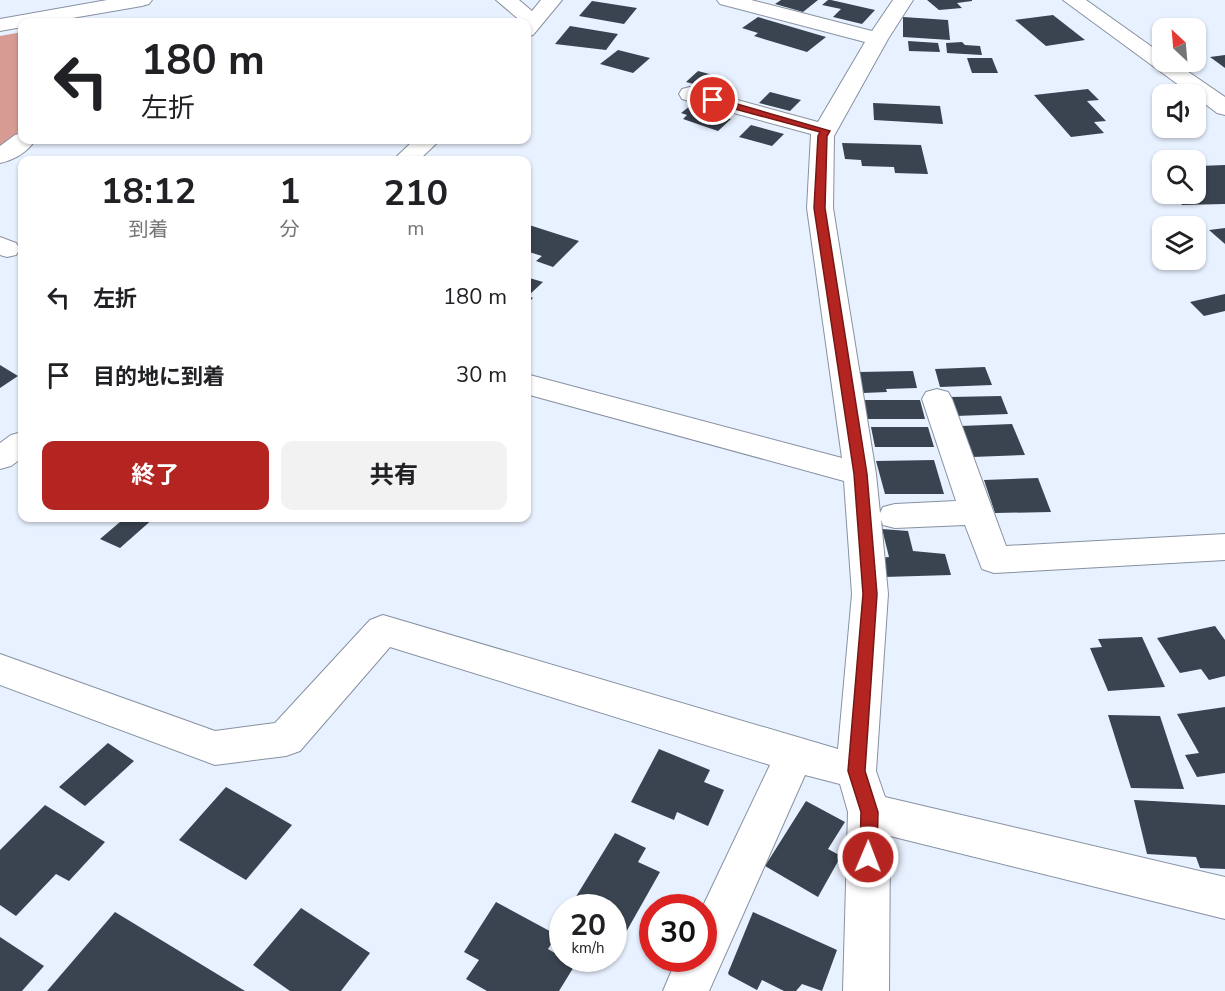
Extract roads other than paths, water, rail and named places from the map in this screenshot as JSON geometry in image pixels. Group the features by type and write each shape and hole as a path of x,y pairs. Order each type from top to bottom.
{"street":[{"path":"76,18 120,14 142,0"},
{"path":"506,0 523,18"},
{"path":"531,25 552,0"},
{"path":"727,0 877,39"},
{"path":"866,991 869,812 856,771 870,594 860,474 820,208 822,136 877,39 903,0"},
{"path":"1073,0 1225,108"},
{"path":"0,25 18,23"},
{"path":"690,94 826,131"},
{"path":"0,156 19,144"},
{"path":"410,156 423,144"},
{"path":"531,385 860,474"},
{"path":"937,399 994,560 1225,547"},
{"path":"0,458 18,446"},
{"path":"895,516 977,512"},
{"path":"0,669 215,748 286,739 383,630 794,755 856,771"},
{"path":"717,924 794,755"},
{"path":"869,812 1225,898"},
{"path":"686,991 695,972"}]}
